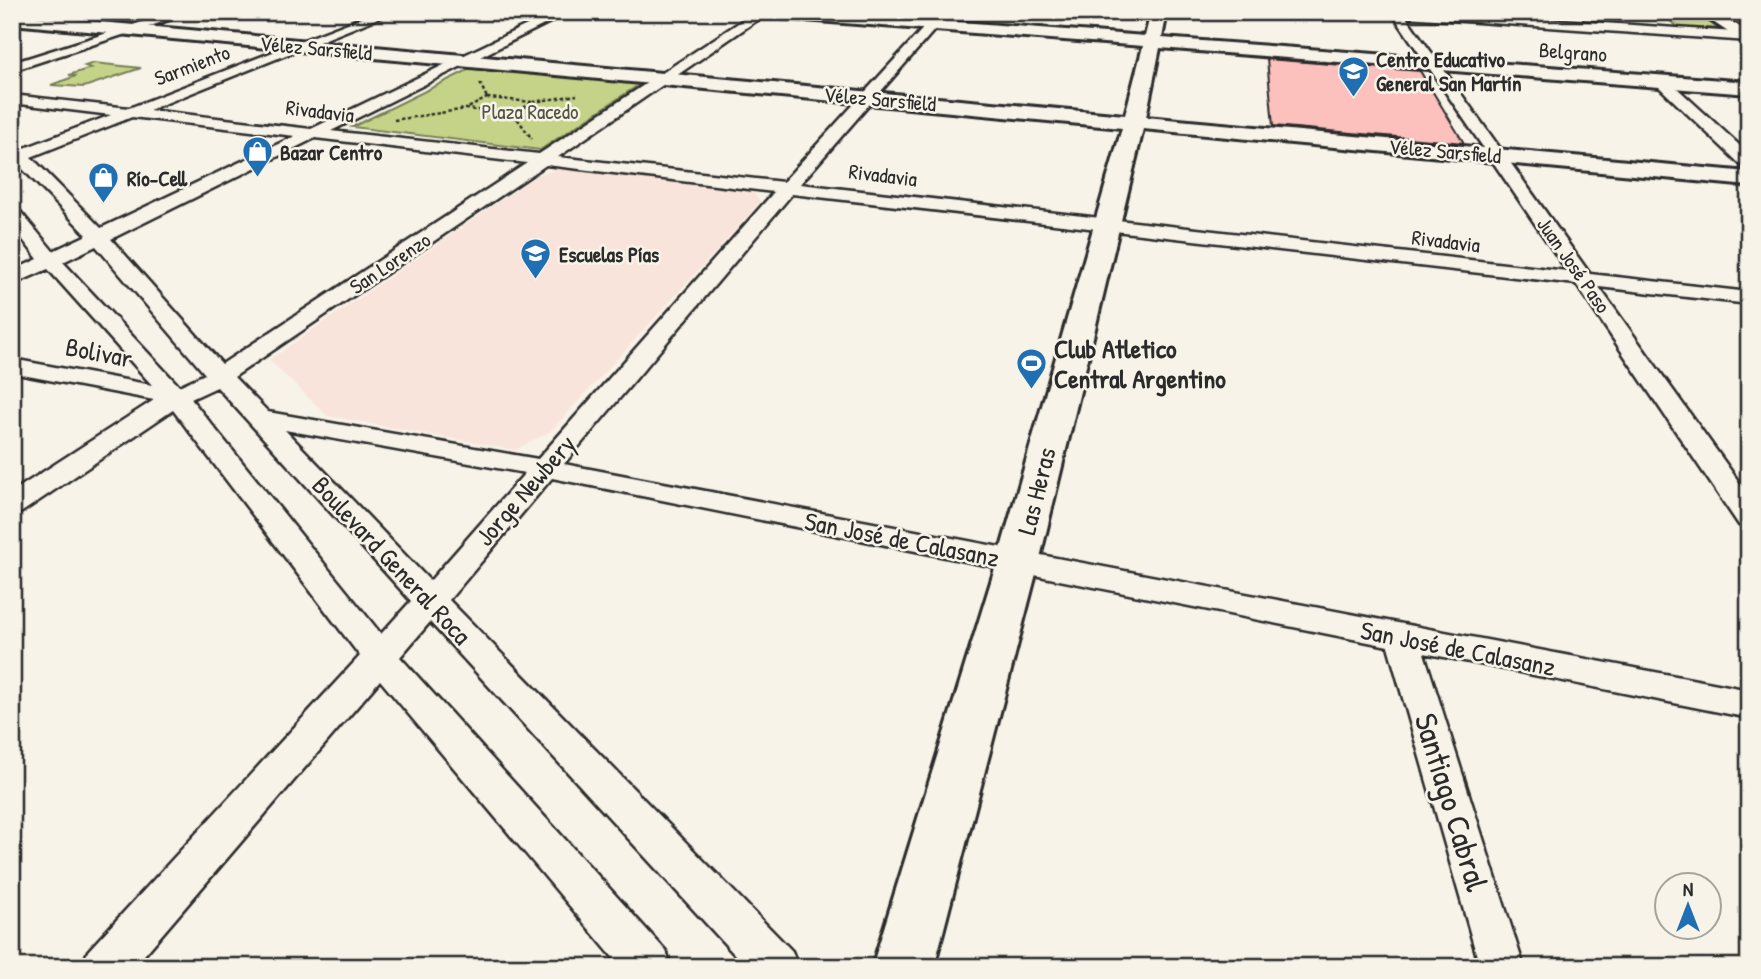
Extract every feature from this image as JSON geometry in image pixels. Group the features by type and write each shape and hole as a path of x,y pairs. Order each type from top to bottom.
{"main road":[{"name":"Belgrano","path":"764,12 1155,27 1434,64 1749,88"},
{"path":"1706,12 1746,38"},
{"name":"Vélez Sarsfield","path":"12,19 1749,179"},
{"name":"Las Heras","path":"903,967 1018,562 1134,123 1155,27"}],"street":[{"path":"12,67 187,12"},
{"name":"Sarmiento","path":"15,154 387,12"},
{"path":"12,279 564,12"},
{"name":"San Lorenzo","path":"12,505 176,397 220,376 764,12"},
{"path":"1390,12 1746,38"},
{"name":"Juan José Paso","path":"1397,13 1749,518"},
{"name":"Jorge Newbery","path":"104,967 430,601 543,468 938,18"},
{"path":"1661,81 1749,163"},
{"name":"Rivadavia","path":"12,99 1749,298"},
{"name":"Boulevard General Roca","path":"15,154 99,237 220,376 776,967"},
{"path":"12,214 50,260 176,397 380,657 650,967"},
{"name":"Bolivar","path":"12,366 176,397"},
{"name":"San José de Calasanz","path":"260,418 543,468 1749,704"},
{"name":"Santiago Cabral","path":"1402,637 1502,967"}],"path":[{"path":"487,98 533,102 514,114 466,109 487,98"}],"shaded area":[{"name":"Escuelas Pías","path":"562,168 751,190 761,202 551,431 515,450 328,416 269,360 539,174"}],"green space":[{"path":"1658,12 1694,12 1718,28 1681,29"},
{"path":"94,63 141,68 84,87 51,85 76,76 69,75 91,68 85,66"},
{"name":"Plaza Racedo","path":"472,68 640,84 540,150 352,127"}],"building":[{"name":"Centro Educativo General San Martín","path":"1267,59 1420,71 1464,143 1273,126"}],"place":[{"name":"Centro Educativo General San Martín","path":"1353,98"},
{"name":"Bazar Centro","path":"257,179"},
{"name":"Río-Cell","path":"104,205"},
{"name":"Escuelas Pías","path":"536,281"},
{"name":"Club Atletico Central Argentino","path":"1031,390"}]}
